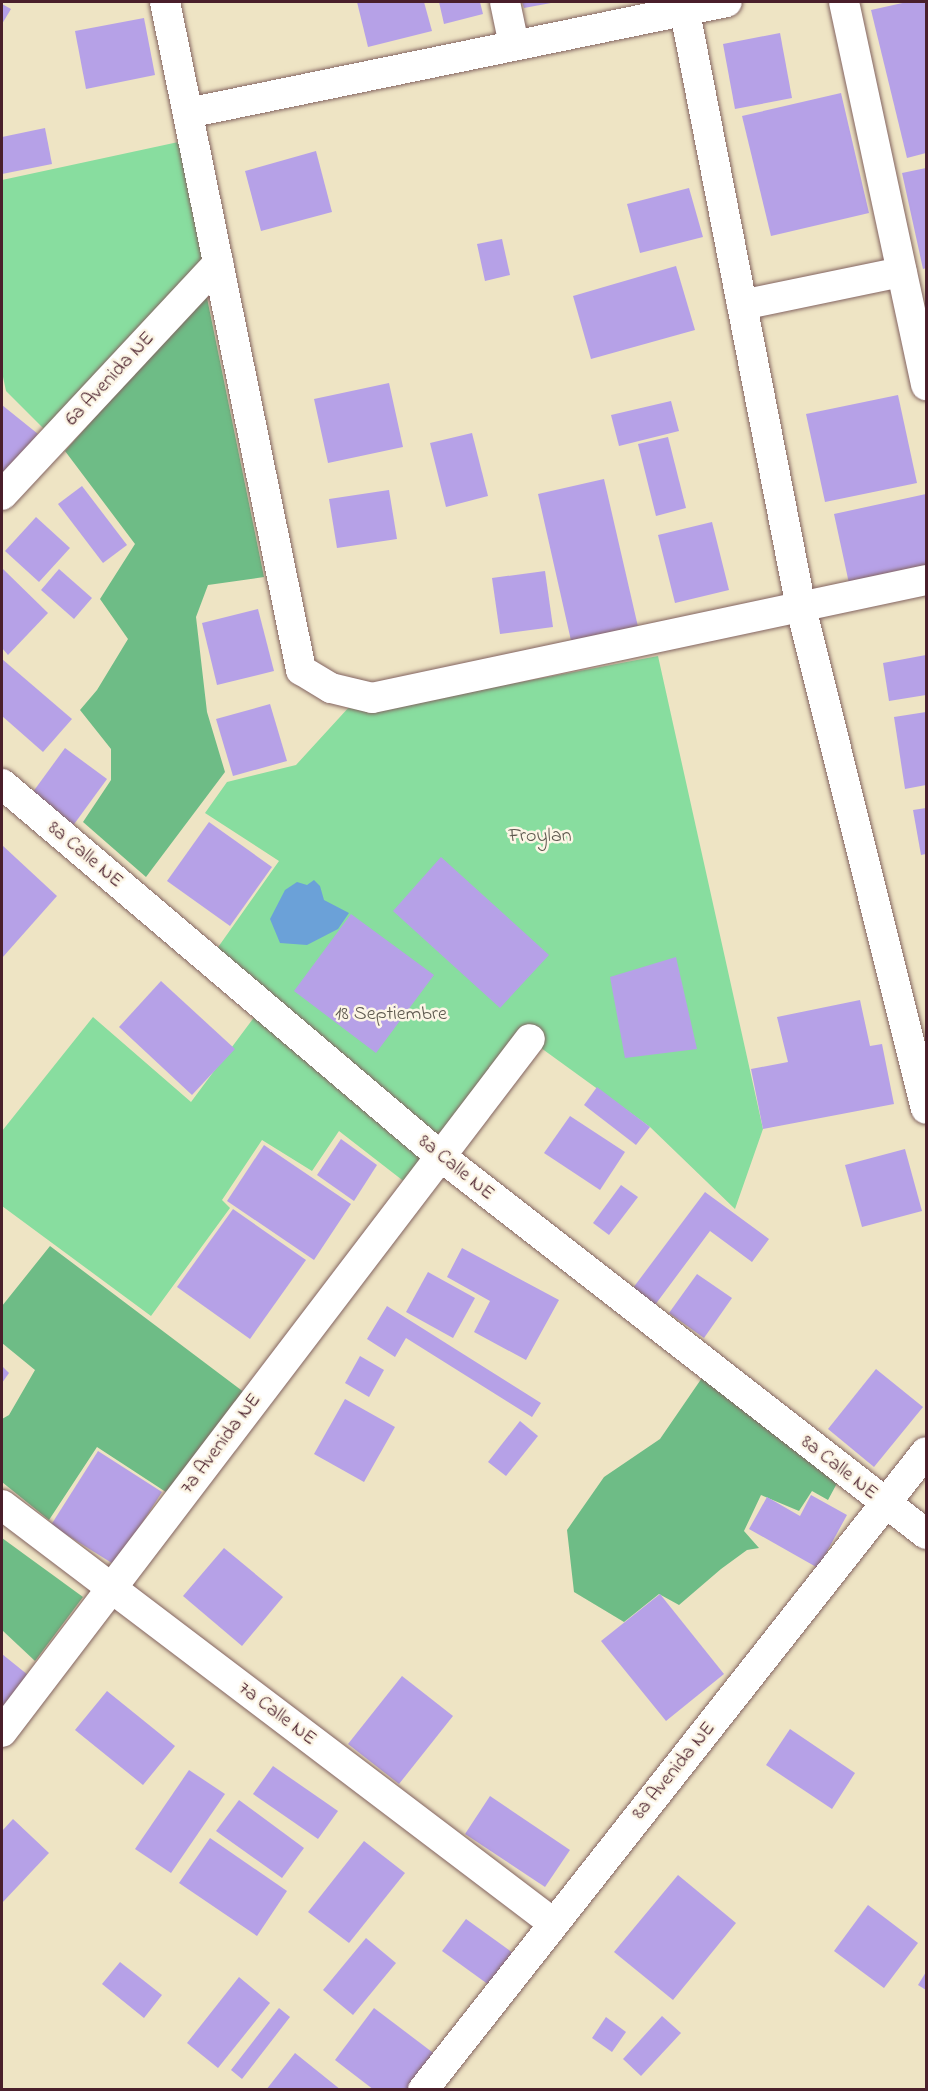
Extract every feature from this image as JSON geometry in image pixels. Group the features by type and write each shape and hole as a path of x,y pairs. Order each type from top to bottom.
{"street":[{"path":"165,2 301,670 332,687 372,698 927,580"},
{"path":"505,2 514,45"},
{"path":"188,113 514,45 684,6 728,2"},
{"path":"844,2 927,385"},
{"path":"684,6 801,608 927,1109"},
{"name":"6a Avenida NE","path":"2,495 218,263"},
{"path":"742,305 902,272"},
{"name":"8a Calle NE","path":"2,784 439,1155 886,1505 927,1534"},
{"name":"7a Avenida NE","path":"2,1732 439,1155 530,1039"},
{"name":"8a Avenida NE","path":"423,2090 927,1452"},
{"name":"7a Calle NE","path":"2,1505 553,1923"}],"green space":[{"path":"183,141 206,260 45,430 6,391 2,372 2,180"},
{"path":"206,293 264,577 208,585 196,617 207,712 225,772 146,877 83,822 111,780 111,749 80,710 97,690 128,639 100,599 135,544 65,451"},
{"name":"Froylan","path":"658,656 763,1129 735,1209 650,1127 530,1040 439,1155 209,960 279,861 205,813 227,782 296,765 350,706 375,710"},
{"path":"258,1012 428,1157 406,1183 339,1131 312,1171 262,1140 222,1200 230,1208 151,1316 2,1206 2,1131 93,1017 191,1102"},
{"path":"50,1246 249,1396 172,1496 97,1447 49,1520 2,1482 2,1419 9,1415 35,1370 2,1343 2,1306"},
{"path":"706,1372 842,1474 828,1500 812,1491 799,1511 761,1495 744,1531 759,1548 747,1550 679,1605 659,1594 624,1622 574,1592 567,1530 604,1477 660,1439"},
{"path":"2,1538 83,1597 35,1661 2,1630"}],"water":[{"path":"314,880 320,886 324,900 349,913 338,929 307,945 280,943 270,919 285,890 297,882 307,885"}],"building":[{"path":"357,2 424,2 432,31 368,47"},
{"path":"439,2 480,2 483,14 444,24"},
{"path":"522,2 551,2 551,3 524,8"},
{"path":"907,2 926,2 926,153 907,158 871,10"},
{"path":"2,4 11,9 2,24"},
{"path":"144,18 155,75 86,89 75,31"},
{"path":"780,33 792,98 735,109 723,44"},
{"path":"841,93 869,213 771,236 742,116"},
{"path":"45,128 52,164 2,174 2,137"},
{"path":"316,151 332,212 261,231 245,171"},
{"path":"926,168 926,268 923,269 902,173"},
{"path":"689,188 703,237 640,253 627,204"},
{"path":"502,239 510,275 485,281 477,244"},
{"path":"676,266 695,330 591,359 573,296"},
{"path":"389,383 403,447 328,463 314,399"},
{"path":"898,395 917,483 825,502 806,414"},
{"path":"671,401 679,431 619,446 611,415"},
{"path":"2,405 38,434 2,478"},
{"path":"472,433 488,496 446,507 430,443"},
{"path":"668,437 686,508 656,516 638,444"},
{"path":"604,479 639,631 572,645 538,494"},
{"path":"82,486 127,545 103,563 58,504"},
{"path":"389,490 397,539 337,548 329,499"},
{"path":"926,494 926,572 850,588 834,514"},
{"path":"36,517 70,548 39,582 5,551"},
{"path":"712,522 729,590 675,603 658,535"},
{"path":"2,568 48,613 8,655 2,648"},
{"path":"59,569 92,598 74,619 41,590"},
{"path":"545,571 553,627 500,634 492,578"},
{"path":"258,609 274,671 217,685 202,623"},
{"path":"926,655 926,695 889,701 883,663"},
{"path":"2,659 72,719 43,752 2,716"},
{"path":"270,704 287,761 233,776 216,719"},
{"path":"926,712 926,785 905,789 894,717"},
{"path":"65,748 107,779 72,827 30,796"},
{"path":"926,808 926,854 921,855 913,810"},
{"path":"209,822 272,867 230,926 167,881"},
{"path":"2,845 57,896 2,958"},
{"path":"441,857 549,955 500,1008 393,911"},
{"path":"351,914 434,975 376,1053 294,991"},
{"path":"676,957 697,1049 625,1058 610,977"},
{"path":"161,981 235,1049 192,1095 119,1027"},
{"path":"860,1000 870,1046 882,1044 894,1104 763,1129 751,1069 788,1062 777,1017"},
{"path":"597,1087 650,1127 636,1145 584,1105"},
{"path":"570,1116 625,1152 600,1190 544,1153"},
{"path":"341,1139 377,1165 354,1201 317,1175"},
{"path":"264,1145 351,1204 314,1260 227,1201"},
{"path":"905,1149 922,1211 862,1227 845,1165"},
{"path":"621,1185 638,1197 609,1235 593,1223"},
{"path":"705,1192 769,1239 752,1262 710,1231 655,1305 633,1288"},
{"path":"233,1209 306,1260 250,1339 177,1287"},
{"path":"462,1248 559,1300 526,1360 474,1332 490,1301 447,1277"},
{"path":"428,1272 475,1298 453,1338 406,1312"},
{"path":"697,1274 732,1298 704,1338 669,1313"},
{"path":"387,1306 541,1403 532,1417 406,1338 395,1357 367,1339"},
{"path":"360,1356 384,1370 369,1397 345,1383"},
{"path":"2,1366 9,1373 2,1383"},
{"path":"876,1369 923,1407 874,1467 828,1429"},
{"path":"345,1399 395,1427 364,1482 314,1454"},
{"path":"520,1421 538,1436 506,1476 488,1462"},
{"path":"98,1451 162,1492 115,1565 51,1525"},
{"path":"811,1495 847,1515 818,1568 749,1529 767,1497 800,1516"},
{"path":"224,1548 283,1597 242,1646 183,1596"},
{"path":"660,1594 724,1674 666,1721 601,1641"},
{"path":"2,1654 28,1675 2,1709"},
{"path":"402,1676 453,1716 399,1784 348,1744"},
{"path":"107,1691 175,1746 143,1785 75,1730"},
{"path":"790,1729 855,1773 832,1809 766,1765"},
{"path":"273,1766 338,1811 318,1839 253,1794"},
{"path":"189,1770 225,1794 171,1873 135,1849"},
{"path":"490,1796 570,1850 545,1887 465,1834"},
{"path":"239,1800 304,1848 282,1878 216,1831"},
{"path":"13,1819 49,1853 2,1903 2,1831"},
{"path":"210,1838 287,1891 257,1936 179,1883"},
{"path":"364,1841 405,1873 349,1943 308,1912"},
{"path":"678,1875 736,1923 673,2000 614,1952"},
{"path":"868,1905 918,1943 884,1988 834,1951"},
{"path":"466,1919 513,1953 489,1985 442,1951"},
{"path":"366,1938 396,1963 353,2015 323,1990"},
{"path":"120,1962 162,1995 144,2018 102,1984"},
{"path":"926,1972 926,1990 918,1985"},
{"path":"239,1977 270,2003 218,2068 187,2043"},
{"path":"279,2008 290,2017 242,2079 231,2070"},
{"path":"374,2008 436,2055 410,2090 374,2090 335,2060"},
{"path":"662,2016 681,2033 641,2076 623,2059"},
{"path":"606,2017 626,2032 612,2052 592,2038"},
{"path":"295,2053 341,2090 266,2090"}],"park label":[{"name":"18 Septiembre","path":"391,1014"}]}
